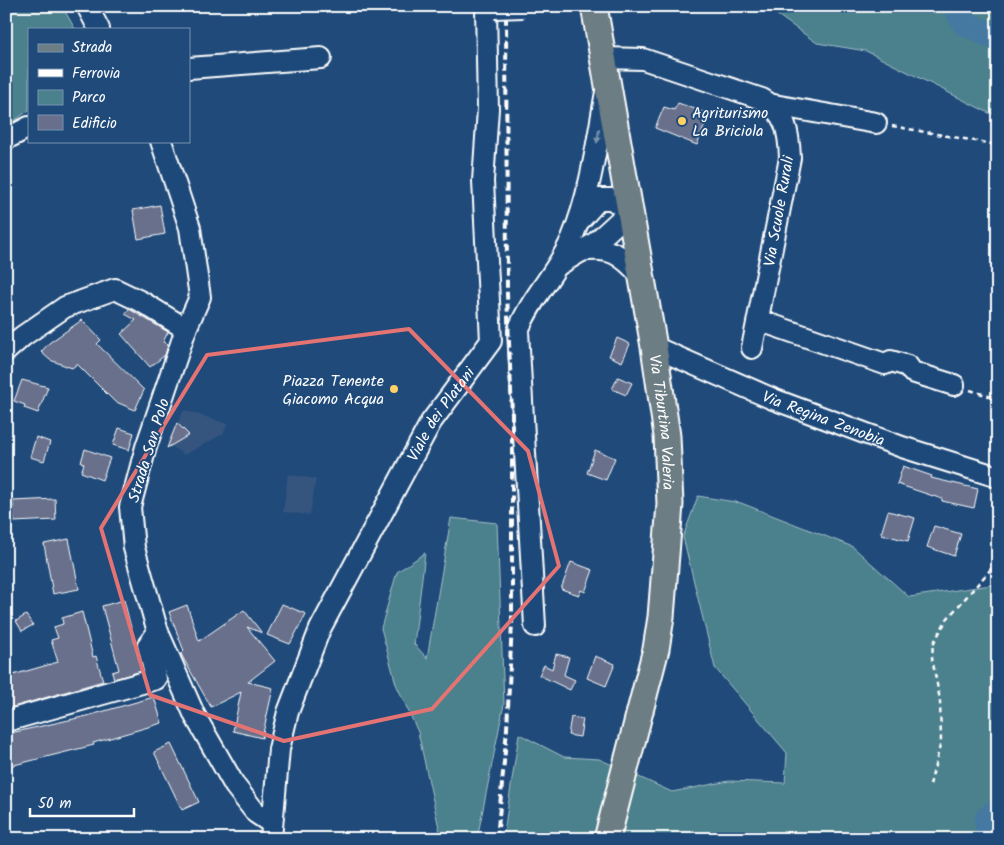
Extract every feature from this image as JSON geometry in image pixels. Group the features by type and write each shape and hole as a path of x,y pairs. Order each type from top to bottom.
{"main road":[{"name":"Via Tiburtina Valeria","path":"594,6 654,347 667,436 670,504 661,617 656,649 607,839"}],"street":[{"name":"Viale dei Platani","path":"271,831 279,749 288,712 320,630 431,422 491,341 483,181 488,109 489,8 525,7"},
{"path":"89,8 99,28"},
{"path":"190,68 321,58"},
{"path":"602,58 643,59 762,99 774,105 876,123"},
{"path":"535,626 518,331 526,312 560,264 577,224 594,159 607,88"},
{"name":"Via Scuole Rurali","path":"752,348 790,158 787,127 774,105"},
{"path":"6,140 28,127"},
{"name":"Strada San Polo","path":"161,142 190,228 200,297 186,329 146,447 130,507 134,548 158,632 195,716 235,786 271,831"},
{"path":"560,264 596,242 629,212 612,199 599,199 577,224"},
{"path":"579,252 592,249 609,251 622,256 640,275"},
{"path":"9,344 65,306 115,290 142,302 186,329"},
{"path":"758,320 885,364 891,361 908,366 912,372 954,385"},
{"name":"Via Regina Zenobia","path":"654,347 773,399 902,447 998,477"},
{"path":"6,721 156,679 148,645 158,632"}],"path":[{"path":"876,123 998,145"},
{"path":"954,385 998,398"},
{"path":"930,785 941,742 940,700 932,658 933,644 948,619 998,561"}],"highlighted area":[{"path":"409,329 528,451 559,566 432,709 284,741 150,695 101,528 207,355"}],"shaded area":[{"path":"184,410 228,424 223,434 184,455 167,443"},
{"path":"288,474 316,479 310,515 283,512"}],"green space":[{"path":"6,6 62,6 74,28 28,28 28,111 6,127"},
{"path":"774,6 998,6 998,114 989,113 866,51 817,43 776,14"},
{"path":"698,496 741,503 853,547 909,597 998,584 998,839 503,839 519,734 564,757 599,759 672,792 729,781 785,783 787,753 715,668 683,537"},
{"path":"451,518 497,523 504,704 477,839 441,837 418,732 396,684 381,628 397,572 425,553 414,644 427,658"}],"building":[{"name":"Agriturismo La Briciola","path":"678,103 709,114 697,145 655,128 664,107 674,110"},
{"path":"160,205 165,234 138,239 133,210"},
{"path":"129,309 168,332 163,342 168,345 165,355 150,367 121,334 136,320 125,314"},
{"path":"82,320 101,340 97,344 144,390 135,410 114,401 77,364 72,368 50,360 41,352 49,343"},
{"path":"617,338 630,344 622,362 609,356"},
{"path":"618,377 632,383 626,395 612,389"},
{"path":"22,380 48,387 38,413 24,408 25,405 14,401"},
{"path":"177,423 189,435 167,448"},
{"path":"119,428 134,433 129,450 113,445"},
{"path":"36,437 50,442 44,461 30,457"},
{"path":"85,449 110,458 102,480 81,472 84,464 81,462"},
{"path":"595,450 615,458 606,480 587,473"},
{"path":"903,466 932,476 931,478 978,489 974,508 942,501 942,499 897,484"},
{"path":"55,499 56,520 14,522 13,501"},
{"path":"888,511 915,518 908,541 881,534"},
{"path":"934,526 961,534 954,556 927,547"},
{"path":"69,539 79,589 53,594 44,544"},
{"path":"571,562 593,570 585,592 581,590 579,595 561,589"},
{"path":"124,600 142,671 114,679 112,672 119,670 102,606"},
{"path":"282,604 306,614 290,644 267,635"},
{"path":"187,605 199,641 244,610 262,633 247,627 275,661 248,682 273,688 262,738 233,731 241,692 211,707 183,658 181,654 184,651 169,612"},
{"path":"82,612 93,657 96,656 103,681 6,709 6,677 58,662 51,640 58,638 54,627 63,624 62,618"},
{"path":"26,615 33,625 22,631 16,621"},
{"path":"556,654 569,657 564,675 575,680 570,690 539,675 544,665 552,669"},
{"path":"595,656 615,664 606,686 587,678"},
{"path":"154,697 162,723 93,743 94,745 6,767 6,734 87,716"},
{"path":"571,717 583,719 580,737 568,735"},
{"path":"171,744 199,802 182,810 154,752"}],"waterway":[{"path":"955,6 964,23 998,39"},
{"path":"988,839 987,819 998,810"}],"railway":[{"path":"497,839 507,729 512,622 512,414 507,294 506,6"}],"place":[{"name":"Agriturismo La Briciola","path":"682,121"},
{"name":"Piazza Tenente Giacomo Acqua","path":"394,389"}]}
